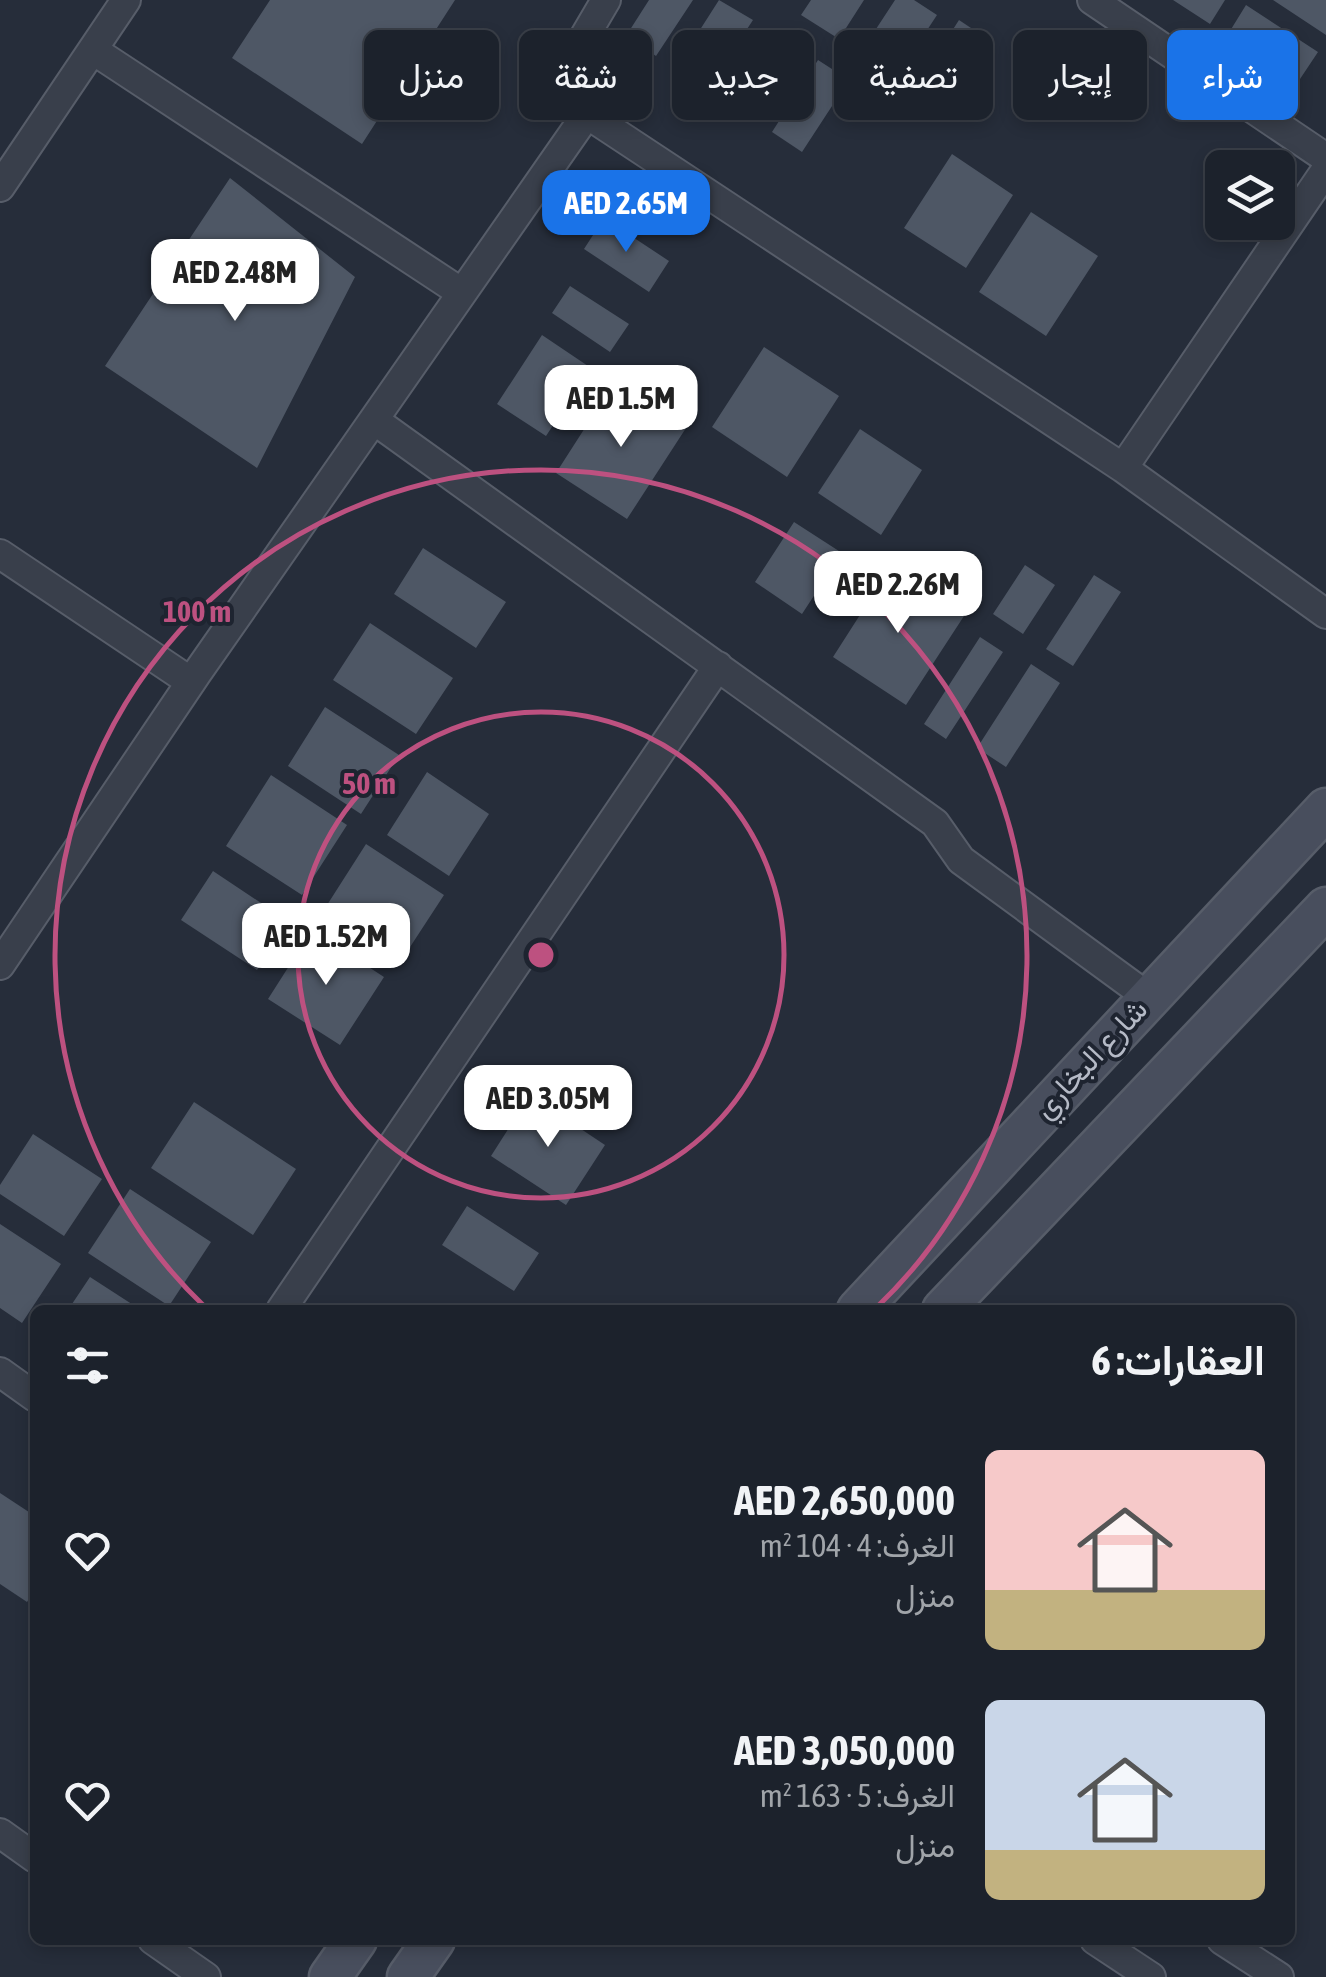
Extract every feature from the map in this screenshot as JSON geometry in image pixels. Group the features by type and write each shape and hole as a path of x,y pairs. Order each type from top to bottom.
{"main road":[{"name":"شارع البخاري","path":"863,1305 1326,809"},
{"path":"948,1305 1326,908"},
{"path":"330,1977 352,1945"},
{"path":"408,1977 430,1945"}],"street":[{"path":"3,176 126,0"},
{"path":"588,30 606,0"},
{"path":"1092,0 1326,158"},
{"path":"93,50 462,294"},
{"path":"0,965 191,682 583,120"},
{"path":"596,120 1124,468 1326,614"},
{"path":"1124,468 1326,170"},
{"path":"374,420 935,822 960,860 1148,997"},
{"path":"0,554 191,682"},
{"path":"285,1305 718,666"},
{"path":"0,1372 30,1393"},
{"path":"0,1833 30,1854"},
{"path":"160,1945 206,1977"},
{"path":"1103,1945 1151,1977"},
{"path":"1230,1945 1279,1977"}],"building":[{"path":"270,0 455,0 436,30 364,30 364,120 378,120 362,144 232,58"},
{"path":"649,0 693,0 656,56 652,53 652,30 630,30"},
{"path":"719,0 753,20 746,30 700,30"},
{"path":"811,0 864,0 845,30 834,30 834,36 801,15"},
{"path":"895,0 914,0 937,15 927,30 875,30"},
{"path":"1173,0 1225,0 1210,24"},
{"path":"1273,0 1326,0 1326,35"},
{"path":"1246,5 1284,30 1231,30"},
{"path":"959,20 974,30 953,30"},
{"path":"1298,39 1318,52 1298,82"},
{"path":"818,60 834,70 834,103 802,152 772,132 780,120 814,120 814,66"},
{"path":"952,154 1013,195 966,268 904,228"},
{"path":"230,178 355,277 257,468 105,366"},
{"path":"1031,212 1098,256 1046,336 979,292"},
{"path":"604,218 669,261 649,292 584,249"},
{"path":"570,286 629,324 610,352 552,313"},
{"path":"542,335 591,368 546,436 497,404"},
{"path":"764,347 839,396 787,477 712,427"},
{"path":"615,381 686,428 627,519 556,473"},
{"path":"860,429 922,470 881,535 818,493"},
{"path":"794,522 842,553 802,614 755,582"},
{"path":"423,548 506,602 476,648 394,594"},
{"path":"1025,565 1055,585 1023,634 993,614"},
{"path":"890,568 964,616 906,705 833,657"},
{"path":"1094,575 1121,592 1073,666 1046,649"},
{"path":"370,623 453,678 416,734 333,680"},
{"path":"980,637 1003,652 946,739 924,724"},
{"path":"1031,664 1060,683 1006,767 977,748"},
{"path":"325,707 399,755 361,814 288,766"},
{"path":"427,772 489,814 449,876 387,835"},
{"path":"271,775 347,825 302,895 226,846"},
{"path":"366,844 444,895 397,967 320,916"},
{"path":"213,871 288,921 257,970 181,920"},
{"path":"312,930 384,977 340,1045 268,999"},
{"path":"530,1095 605,1145 566,1205 491,1156"},
{"path":"194,1102 296,1169 253,1235 151,1168"},
{"path":"33,1134 102,1179 64,1236 0,1194 0,1185"},
{"path":"130,1189 211,1242 170,1305 88,1253"},
{"path":"467,1206 539,1253 514,1291 442,1245"},
{"path":"0,1224 61,1264 34,1305 30,1305 22,1323 0,1308"},
{"path":"90,1277 133,1305 71,1305"},
{"path":"0,1493 30,1513 30,1598 27,1602 0,1584"}]}
